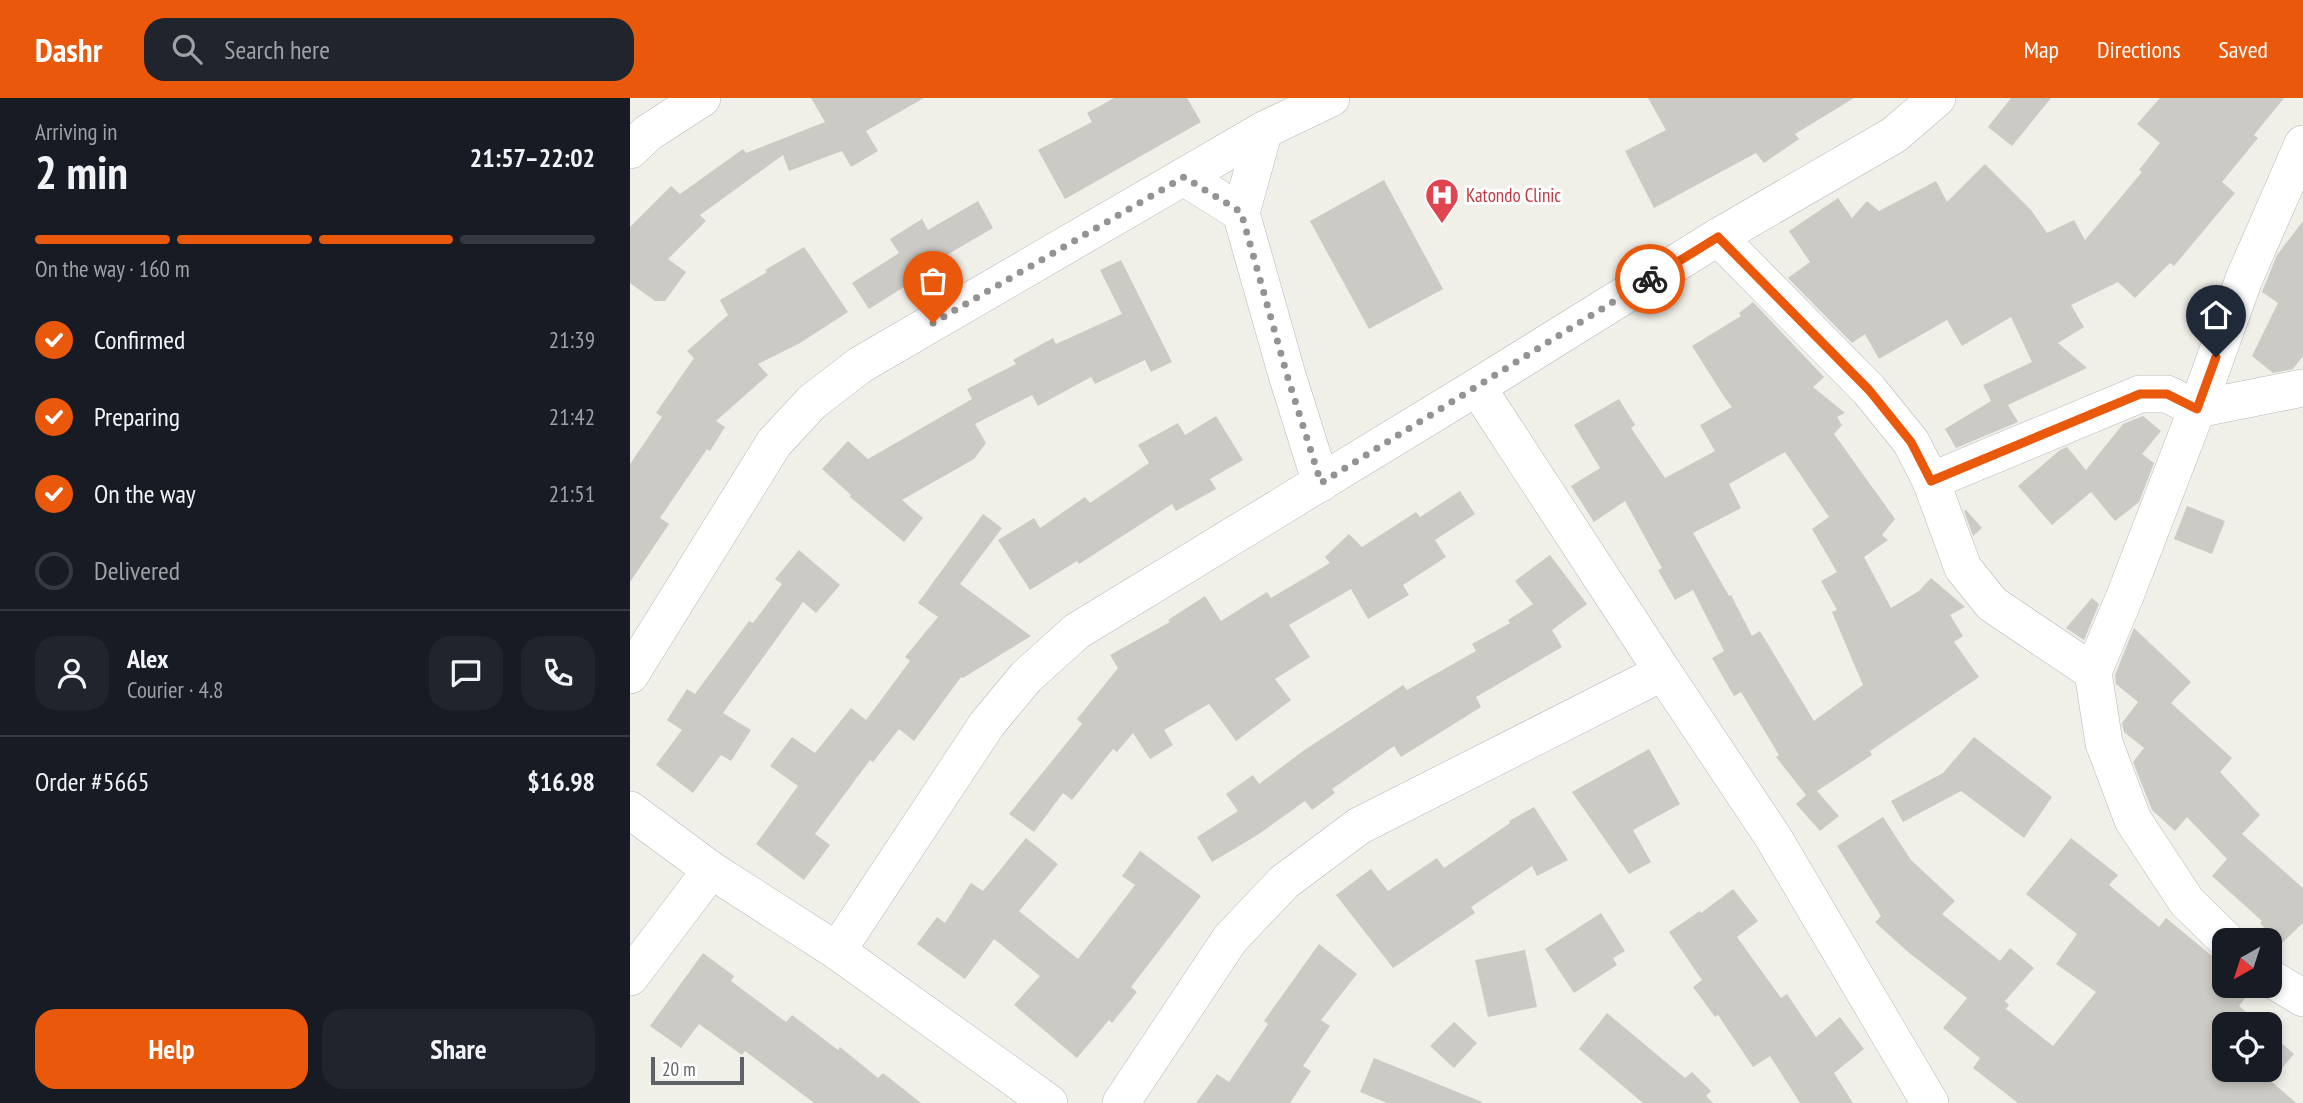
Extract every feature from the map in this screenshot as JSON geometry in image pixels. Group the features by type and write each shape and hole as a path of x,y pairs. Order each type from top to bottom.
{"street":[{"path":"630,150 648,133 702,98"},
{"path":"630,675 774,443 812,402 860,365 1264,130 1331,98"},
{"path":"837,951 987,724 1026,677 1077,631 1718,237 1894,135 1937,98"},
{"path":"1264,130 1241,212 1321,483"},
{"path":"2214,928 2187,902 2133,820 2104,743 2093,672 2197,409 2244,279 2303,144"},
{"path":"1184,177 1241,212"},
{"path":"1718,237 1869,390 1911,442 1931,481 1962,568 1992,604 2093,672"},
{"path":"1476,387 1773,837 1930,1103"},
{"path":"1931,481 2140,394 2167,394 2197,409 2303,388"},
{"path":"1121,1103 1230,939 1284,882 1359,826 1663,672"},
{"path":"630,810 711,870 837,951 1049,1103"},
{"path":"630,976 711,870"},
{"path":"2282,985 2303,998"}],"building":[{"path":"811,98 924,98 866,131 878,151 851,167 842,151 789,171 783,155 700,215 706,221 668,259 686,272 665,301 655,301 630,283 630,227 671,186 680,194 743,149 746,153 825,122"},
{"path":"1114,98 1187,98 1201,122 1065,199 1038,150 1092,122 1087,113"},
{"path":"1648,98 1854,98 1795,134 1799,139 1764,163 1756,153 1654,208 1625,151 1666,130"},
{"path":"2011,98 2051,98 2012,146 1988,127"},
{"path":"2160,98 2284,98 2254,135 2258,138 2222,182 2235,193 2174,266 2170,263 2135,298 2118,282 2071,305 2084,327 2058,343 2087,368 2008,405 2018,422 1956,448 1945,429 1991,401 1983,385 2032,362 2011,317 1962,346 1947,320 1879,359 1865,334 1852,343 1788,278 1810,262 1789,231 1838,198 1852,218 1867,201 1879,211 1936,181 1947,202 1985,164 2031,210 2047,233 2074,220 2085,240 2142,172 2139,170 2160,143 2137,124"},
{"path":"1384,180 1443,289 1369,329 1310,221"},
{"path":"978,201 993,228 945,256 949,262 869,309 852,283 899,253 890,239 922,219 928,230"},
{"path":"2303,221 2303,356 2293,369 2273,373 2252,356 2278,303 2262,292 2277,255"},
{"path":"804,247 848,312 800,343 758,364 768,375 716,421 725,427 660,518 669,524 630,582 630,464 662,417 656,413 694,358 687,351 728,315 720,300"},
{"path":"1121,260 1172,362 1151,372 1145,360 1095,384 1091,377 1038,406 1032,395 975,424 986,443 974,459 902,500 923,518 904,542 850,497 851,495 822,469 848,441 868,459 972,399 967,389 1016,364 1013,360 1053,338 1056,344 1122,314 1100,270"},
{"path":"1753,302 1824,377 1813,387 1845,413 1837,417 1842,425 1834,434 1895,519 1882,535 1888,540 1864,557 1891,608 1919,591 1931,578 1965,607 1950,615 1963,636 1954,642 1979,677 1870,751 1872,755 1817,791 1839,816 1820,831 1796,804 1806,795 1776,757 1779,755 1741,692 1734,696 1712,658 1724,651 1693,590 1675,600 1658,570 1662,568 1625,501 1594,522 1571,486 1600,468 1574,425 1619,399 1635,425 1631,428 1665,478 1715,451 1700,425 1732,407 1692,346 1741,316 1739,313","holes":["1785,452 1829,517 1812,529 1837,572 1821,581 1837,610 1832,612 1863,685 1814,721 1760,631 1752,636 1731,595 1729,596 1693,533 1741,508 1729,484"]},
{"path":"1216,416 1243,460 1210,479 1216,489 1176,511 1172,504 1079,564 1077,561 1030,590 998,540 1034,518 1040,528 1085,497 1090,503 1149,463 1138,445 1178,423 1185,435"},
{"path":"2143,416 2161,431 2142,454 2154,463 2139,502 2115,521 2091,492 2052,525 2018,486 2067,447 2086,470 2123,424"},
{"path":"1460,491 1475,514 1435,540 1446,557 1403,585 1409,595 1368,619 1351,589 1289,625 1310,657 1275,679 1291,700 1236,741 1209,704 1164,730 1173,745 1150,759 1133,733 1117,752 1113,749 1072,800 1063,793 1034,832 1009,814 1082,724 1077,719 1118,668 1110,655 1170,622 1168,620 1205,596 1221,621 1267,592 1271,598 1330,563 1325,557 1349,534 1362,547 1416,512 1420,517"},
{"path":"2187,506 2225,521 2212,554 2174,539"},
{"path":"1966,510 1982,528 1973,536 1964,511"},
{"path":"983,514 1002,528 960,584 1031,636 961,677 914,741 899,729 873,762 870,760 815,834 830,845 804,880 756,844 798,786 770,766 792,737 815,753 851,708 866,720 910,661 905,657 938,617 918,603"},
{"path":"799,550 840,585 816,613 803,602 723,713 751,730 731,761 721,755 693,793 656,765 682,730 667,720 687,689 695,694 749,621 753,623 782,584 775,579"},
{"path":"1550,555 1587,604 1552,630 1562,647 1476,697 1481,707 1401,757 1394,746 1332,789 1335,793 1312,810 1305,801 1256,836 1212,862 1197,837 1238,811 1226,794 1253,775 1259,784 1303,751 1403,685 1407,690 1476,651 1472,644 1510,623 1508,620 1533,604 1515,581"},
{"path":"2092,598 2099,604 2084,640 2066,628"},
{"path":"2134,628 2191,682 2171,703 2232,758 2220,772 2260,815 2242,834 2303,888 2303,923 2282,943 2282,928 2265,928 2260,923 2262,921 2212,876 2227,859 2187,817 2175,831 2152,810 2133,762 2144,748 2124,732 2122,723 2138,702 2116,684 2115,675"},
{"path":"1974,737 2052,797 2024,838 1961,791 1903,822 1891,801 1943,773"},
{"path":"1649,749 1680,804 1633,830 1651,862 1629,874 1572,792"},
{"path":"1534,807 1568,860 1537,876 1532,866 1471,907 1475,913 1393,968 1336,895 1371,869 1388,891 1437,858 1444,868 1510,823 1509,821"},
{"path":"1883,817 1911,860 1955,901 1942,914 2000,961 2010,948 2034,968 2005,1001 2009,1005 2006,1009 2053,1046 2096,992 2056,964 2077,934 2026,894 2071,838 2118,875 2109,885 2159,927 2166,918 2212,956 2212,998 2245,998 2239,1006 2246,1012 2212,1012 2212,1082 2272,1082 2296,1103 2018,1103 1973,1068 1980,1058 1943,1028 1967,998 1908,952 1875,922 1881,916 1837,846"},
{"path":"1026,838 1058,864 1019,911 1078,959 1135,885 1122,876 1140,851 1201,896 1131,987 1137,992 1112,1023 1109,1020 1077,1058 1014,1005 1040,976 994,939 965,979 917,944 937,917 945,923 971,883 983,891"},
{"path":"1733,889 1758,921 1737,937 1781,998 1787,994 1816,1037 1840,1017 1864,1049 1834,1073 1853,1103 1800,1103 1770,1056 1753,1067 1718,1015 1715,1017 1693,987 1702,980 1669,932"},
{"path":"1601,913 1625,951 1613,958 1617,965 1574,993 1545,949"},
{"path":"1319,944 1357,974 1321,1020 1330,1026 1303,1066 1311,1071 1290,1103 1196,1103 1217,1074 1229,1082 1268,1024 1264,1021"},
{"path":"1525,950 1537,1007 1488,1017 1475,960"},
{"path":"703,953 734,976 731,981 786,1022 792,1015 838,1050 840,1047 878,1078 883,1073 921,1103 814,1103 745,1051 742,1055 699,1024 681,1048 650,1026"},
{"path":"1607,1013 1685,1078 1692,1072 1711,1091 1706,1096 1713,1103 1643,1103 1579,1049"},
{"path":"1454,1022 1477,1043 1454,1068 1430,1046"},
{"path":"2282,1044 2294,1054 2282,1068"},
{"path":"1374,1058 1482,1103 1387,1103 1360,1092"}],"way so far":[{"path":"933,323 1184,177 1241,212 1321,483 1650,279"}],"place":[{"name":"Katondo Clinic","path":"1442,225"}],"route":[{"path":"1650,279 1718,237 1869,390 1911,442 1931,481 2140,394 2167,394 2197,409 2216,357"}]}
